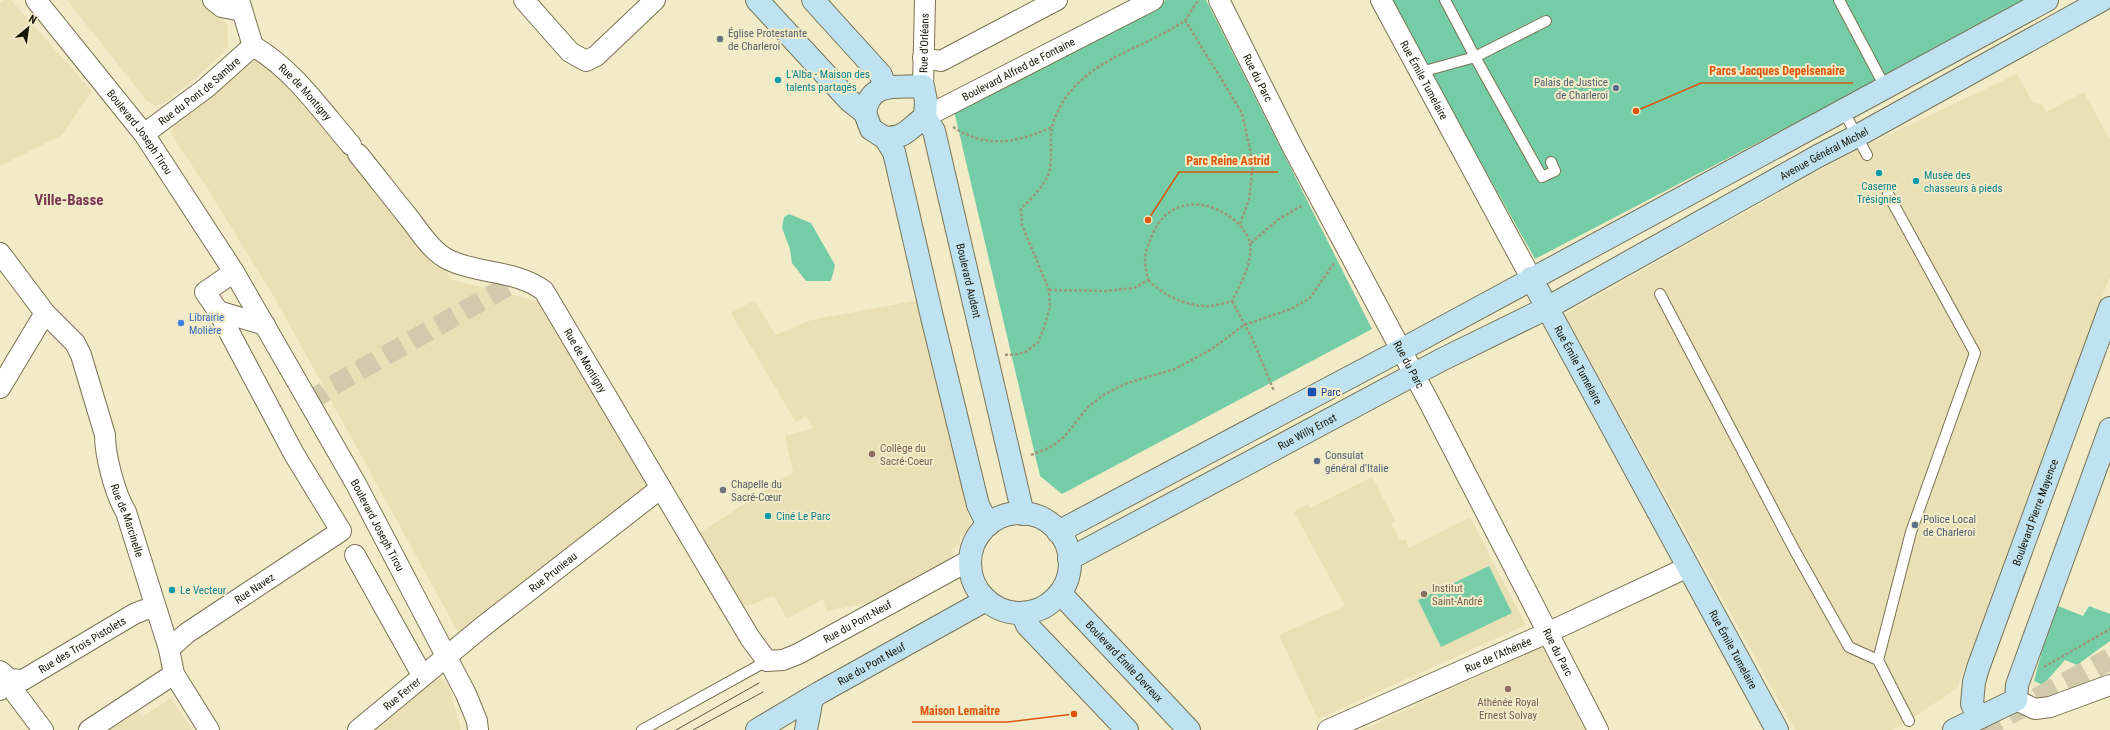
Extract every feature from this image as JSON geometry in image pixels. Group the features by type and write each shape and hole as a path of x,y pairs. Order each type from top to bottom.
{"street":[{"name":"Boulevard Joseph Tirou","path":"36,0 144,134 234,272 356,484 445,657 466,694 480,727"},
{"path":"213,0 222,7 241,6 253,46"},
{"path":"524,0 570,52 586,62 596,56 655,0"},
{"path":"757,0 850,101 865,114 871,129 885,138 894,152 976,498 988,525"},
{"path":"813,0 881,75 885,87"},
{"name":"Rue d'Orléans","path":"923,86 925,0"},
{"path":"923,58 941,61 1057,0"},
{"name":"Boulevard Alfred de Fontaine","path":"885,138 897,138 907,133 914,125 925,117 1153,0"},
{"name":"Rue du Parc","path":"1218,0 1291,144 1401,350 1598,730"},
{"name":"Rue Émile Tumelaire","path":"1381,0 1777,730"},
{"name":"Avenue Général Michel","path":"1547,308 1818,156 1857,136 2102,0"},
{"path":"1058,532 1401,350 2042,1"},
{"name":"Rue du Pont de Sambre","path":"144,134 206,88 253,46"},
{"name":"Rue de Montigny","path":"253,46 270,56 293,78 354,150 426,240 441,255 455,263 520,279 538,286 544,291 750,638 767,661"},
{"path":"865,114 871,97 885,87 923,86 926,101 925,117"},
{"name":"Boulevard Audent","path":"925,117 934,131 1023,514"},
{"name":"Rue de Marcinelle","path":"0,252 45,313 75,343 81,355 105,435 105,446 121,503 126,512 169,649 174,674 209,730"},
{"path":"234,272 205,292 218,311 265,326"},
{"name":"Rue Willy Ernst","path":"1069,558 1414,375 1547,308"},
{"name":"Boulevard Pierre Mayence","path":"1979,718 1972,704 1974,682 1978,668 2110,308"},
{"name":"Rue Navez","path":"169,649 187,633 341,530 294,454 218,311"},
{"path":"0,388 45,313"},
{"path":"1954,730 1979,718 2016,692 2110,428"},
{"name":"Rue Prunieau","path":"445,657 661,488"},
{"path":"1023,514 1043,520 1058,532 1068,549 1069,558 1068,576 1060,593 1050,603 1036,610 1022,613 1001,609 986,600 976,587 972,578 970,560 973,545 988,525 1001,517 1023,514"},
{"path":"355,555 422,675"},
{"name":"Rue du Pont-Neuf","path":"767,661 783,660 798,654 970,560"},
{"name":"Rue de l'Athénée","path":"1328,730 1547,633 1688,567"},
{"name":"Boulevard Émile Devreux","path":"1060,593 1189,730"},
{"name":"Rue du Pont Neuf","path":"762,729 812,698 986,600"},
{"name":"Rue des Trois Pistolets","path":"3,680 23,680 134,614 155,608"},
{"path":"1022,613 1027,625 1127,730"},
{"name":"Rue Ferrer","path":"358,730 445,657"},
{"path":"89,730 174,674"},
{"path":"3,680 16,694 43,730"},
{"path":"2016,692 2035,708 2050,707 2110,685"},
{"path":"806,730 812,698"}],"lane":[{"path":"1445,0 1542,177 1555,171 1551,162"},
{"path":"1839,0 1885,87"},
{"path":"1421,72 1475,57 1546,21"},
{"path":"1843,110 1867,155"},
{"path":"1878,660 1911,532 1975,353 1888,194"},
{"path":"1660,294 1792,544 1849,647 1878,660 1909,722"},
{"path":"642,730 767,661"}],"path":[{"path":"1002,356 1019,354 1027,351 1038,342 1050,307 1049,290 1022,225 1021,209 1040,188 1048,174 1052,127 1063,102 1071,90 1095,68 1137,48 1185,20 1193,6 1199,0"},
{"path":"1185,20 1242,113 1253,164 1249,200 1240,224"},
{"path":"948,124 966,136 991,142 1010,142 1029,138 1052,127"},
{"path":"1195,204 1210,206 1224,213 1240,224 1250,243 1249,261 1232,302 1205,307 1178,300 1161,292 1148,280 1145,258 1154,229 1164,216 1179,207 1195,204"},
{"path":"1250,243 1279,219 1306,204"},
{"path":"1030,456 1051,447 1064,438 1089,406 1105,394 1127,383 1176,369 1212,349 1244,325 1269,318 1310,298 1335,262"},
{"path":"1049,290 1106,291 1134,288 1148,280"},
{"path":"1232,302 1253,340 1274,391"},
{"path":"2016,692 2051,662 2110,629"}],"shaded area":[{"path":"4,0 11,0 92,91 62,135 0,166 0,3"},
{"path":"67,0 203,0 227,24 228,46 224,52 197,77 167,101 156,106 146,100"},
{"path":"259,58 268,61 335,134 453,280 541,302 650,483 506,599 459,634 277,302 209,191 171,134 174,124 180,116 252,59"},
{"path":"2017,74 2033,103 2042,104 2046,112 2084,92 2110,140 2110,276 1957,688 1909,721 1892,730 1795,730 1565,314 1852,152"},
{"name":"Collège du Sacré-Coeur","path":"754,300 776,335 811,320 919,300 970,524 967,533 960,536 960,544 953,549 953,556 945,562 869,603 826,611 823,599 787,619 774,596 740,609 698,534 793,472 785,436 813,428 806,416 796,422 731,313"},
{"name":"Institut Saint-André","path":"1372,477 1396,522 1391,523 1401,541 1405,539 1409,548 1470,517 1526,625 1318,719 1279,635 1345,606 1294,512 1308,504 1310,508"},
{"name":"Athénée Royal Ernest Solvay","path":"1542,647 1585,730 1362,730"},
{"path":"438,675 449,686 461,730 364,730"},
{"path":"171,698 192,730 105,730 130,713 132,714 136,709 142,717"}],"green space":[{"path":"1166,0 1206,0 1372,329 1062,494 1040,476 954,111"},
{"path":"1390,0 2024,0 1893,72 1535,259"},
{"path":"789,214 811,223 835,265 831,281 806,281 792,263 790,249 782,228 784,217"},
{"path":"1489,566 1512,613 1441,647 1418,600"},
{"path":"2058,606 2083,616 2089,606 2110,614 2110,641 2077,665 2065,660 2043,685 2034,681 2044,643"}],"tunnel":[{"path":"309,403 332,386 520,279"},
{"path":"1979,730 2110,659"}],"tram line":[{"path":"676,730 759,683"},
{"path":"693,730 763,692"}],"place":[{"name":"Église Protestante de Charleroi","path":"720,39"},
{"name":"L'Alba - Maison des talents partagés","path":"778,80"},
{"name":"Palais de Justice de Charleroi","path":"1616,88"},
{"name":"Parcs Jacques Depelsenaire","path":"1636,111"},
{"name":"Caserne Trésignies","path":"1879,173"},
{"name":"Musée des chasseurs à pieds","path":"1916,181"},
{"name":"Parc Reine Astrid","path":"1148,220"},
{"name":"Librairie Molière","path":"181,323"},
{"name":"Parc","path":"1312,392"},
{"name":"Collège du Sacré-Coeur","path":"872,454"},
{"name":"Consulat général d'Italie","path":"1317,461"},
{"name":"Chapelle du Sacré-Cœur","path":"723,490"},
{"name":"Ciné Le Parc","path":"768,516"},
{"name":"Police Local de Charleroi","path":"1915,525"},
{"name":"Le Vecteur","path":"172,590"},
{"name":"Institut Saint-André","path":"1424,594"},
{"name":"Athénée Royal Ernest Solvay","path":"1508,689"},
{"name":"Maison Lemaitre","path":"1074,714"}],"district":[{"name":"Ville-Basse","path":"69,200"}]}
